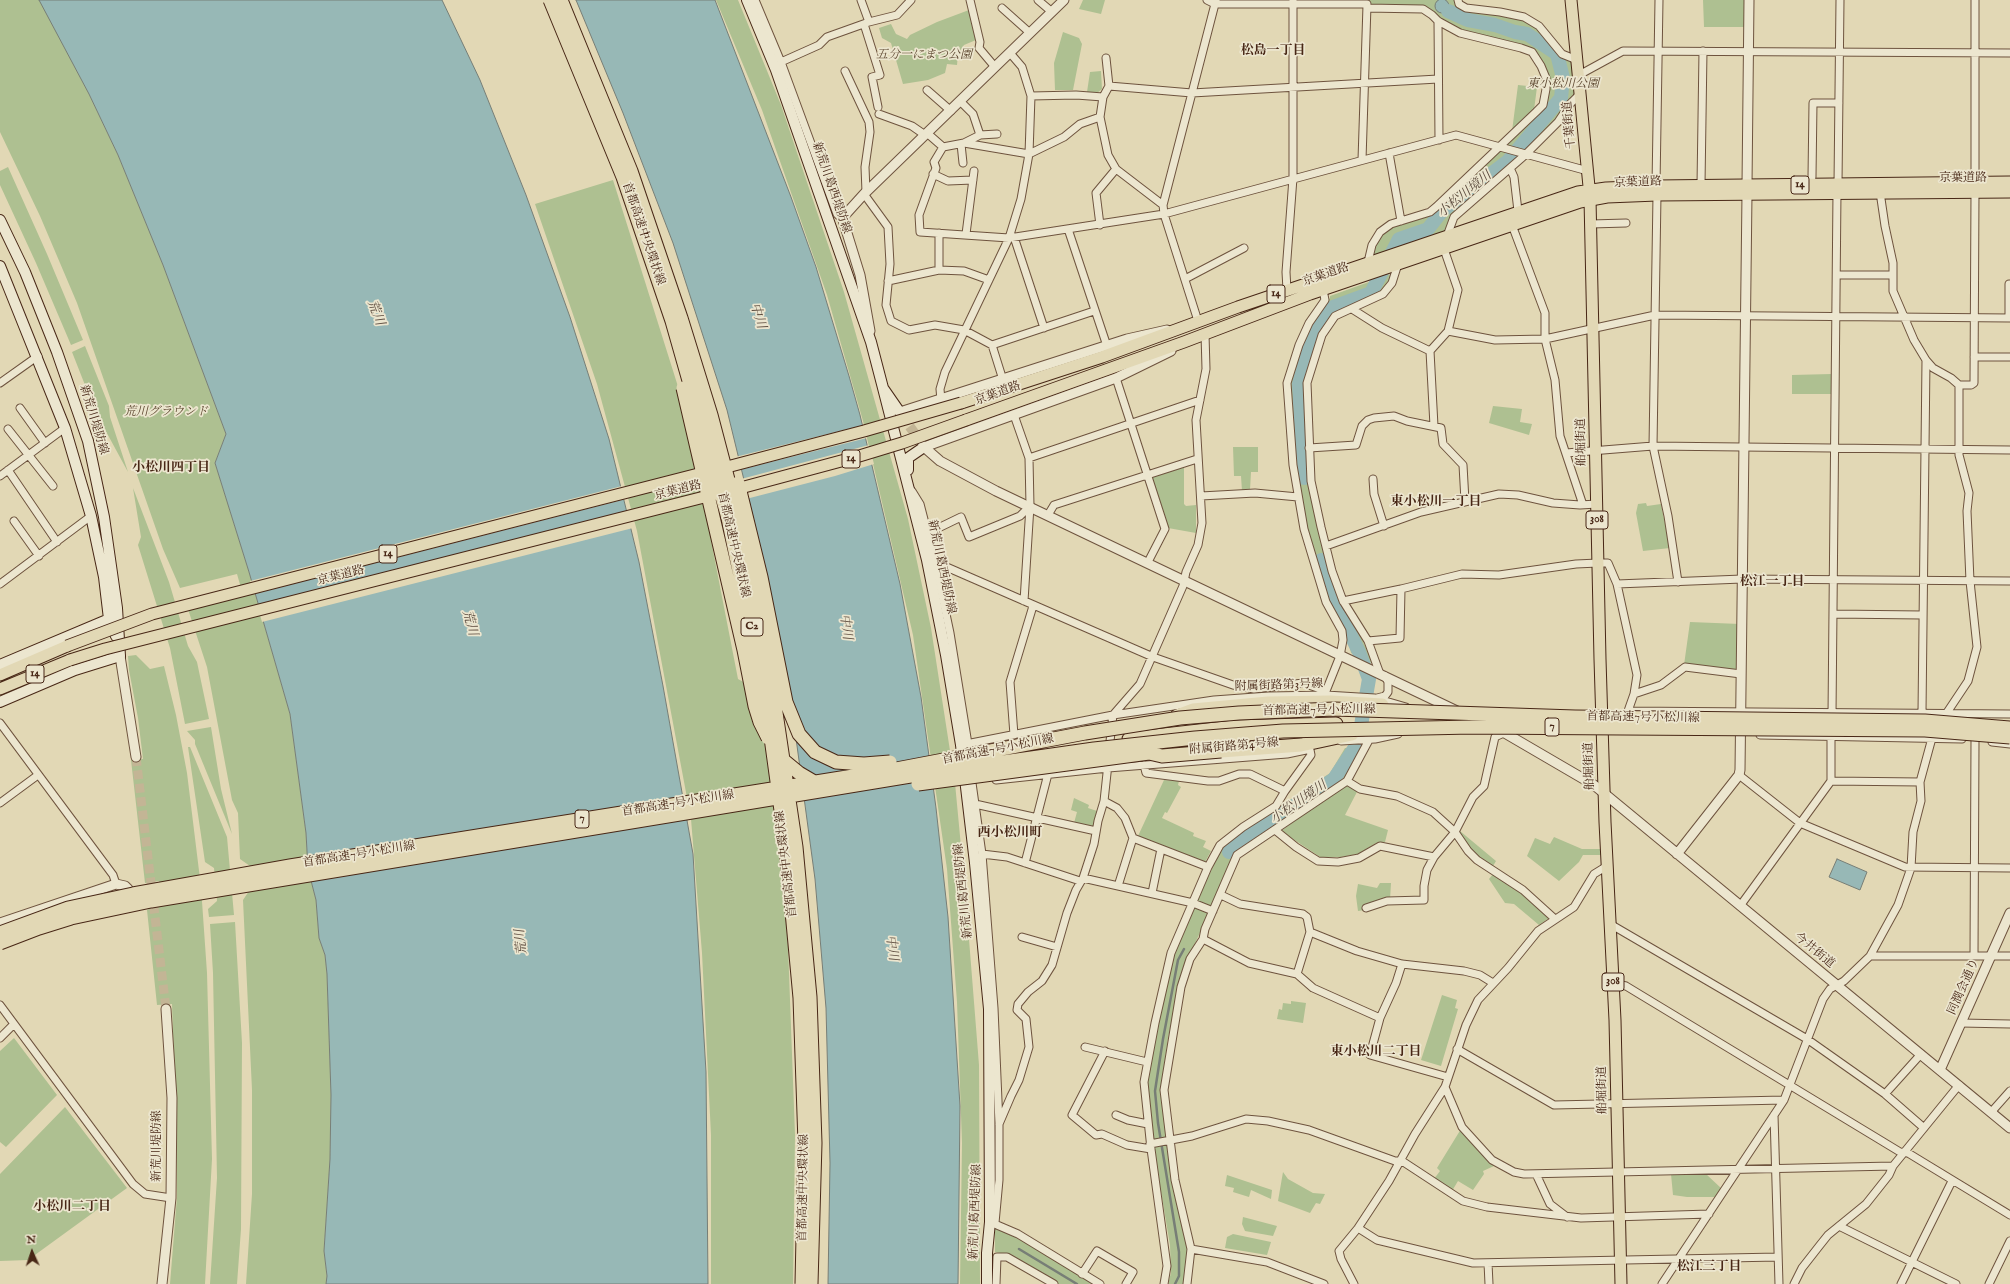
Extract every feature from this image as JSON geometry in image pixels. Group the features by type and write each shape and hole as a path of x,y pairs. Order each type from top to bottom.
{"highway":[{"name":"首都高速中央環状線","path":"550,0 623,177 669,314 701,418 730,525 758,662 779,793 794,916 800,998 805,1143 802,1284"},
{"name":"首都高速中央環状線","path":"561,0 631,171 681,318 711,415 737,514 766,651 796,847 810,997 814,1079 815,1201 811,1284"},
{"path":"669,314 674,353 697,442 711,514 744,650 755,706 760,722 770,742 787,764 811,780 823,786 839,789 874,790 1150,753 1278,738 1301,731"},
{"path":"711,415 723,438 749,522 790,714 806,744 824,757 849,764 966,748"},
{"path":"1168,719 1193,710 1239,704 1374,701 1404,707"},
{"name":"首都高速7号小松川線","path":"0,933 68,908 115,898 290,866 883,771 966,748 1168,719 1239,713 1334,709 1575,717 1918,721 2010,728"},
{"path":"1094,749 1128,739 1196,730 1277,725 1456,731"},
{"name":"首都高速7号小松川線","path":"0,943 71,918 151,901 934,772 1094,749 1239,733 1472,727 1628,727 1925,730 2010,737"},
{"path":"1150,753 1162,756 1290,746 1387,728 1416,732"}],"main road":[{"name":"新荒川葛西堤防線","path":"747,0 776,70 871,342 928,560 966,748 988,1009 993,1222 987,1253 987,1284"},
{"name":"千葉街道","path":"1571,0 1590,195"},
{"name":"京葉道路","path":"1838,188 1880,192 1975,187 2010,182"},
{"name":"京葉道路","path":"0,675 66,646 152,614 864,432 961,404 1102,357 1198,321 1518,211 1590,195 1701,186 1747,189"},
{"name":"京葉道路","path":"1656,190 1975,187 2010,192"},
{"name":"京葉道路","path":"0,689 70,660 105,649 719,494 864,455 1184,342 1323,290 1512,225 1590,195"},
{"name":"船堀街道","path":"1590,195 1601,711 1606,866 1613,983 1621,1284"},
{"name":"新荒川堤防線","path":"0,220 24,272 82,420 104,517 116,603 113,621"},
{"name":"新荒川堤防線","path":"0,266 38,356 65,428 91,516 118,639 120,656"},
{"name":"新荒川葛西堤防線","path":"883,388 901,413"},
{"name":"新荒川葛西堤防線","path":"912,495 907,467 908,458 924,446"},
{"path":"104,577 109,592 116,603"},
{"path":"0,665 113,621"},
{"path":"0,702 75,670 120,656"}],"street":[{"path":"755,0 781,62 837,214 843,220 861,282 871,342"},
{"path":"861,0 880,75 872,77 878,110 912,126 926,134 943,147 962,144 1029,154 1064,137 1080,124 1100,117"},
{"path":"781,62 819,45 827,37 866,23 897,15 911,0"},
{"path":"970,0 980,42 979,48 995,67"},
{"path":"1038,0 1052,12"},
{"path":"843,220 849,210 865,193 1064,0"},
{"path":"1207,0 1215,2 1367,4 1422,9 1432,14 1438,21 1460,33 1532,52 1541,66 1546,78 1546,89 1543,105 1504,148 1430,212 1391,224 1380,232 1372,245 1370,262"},
{"path":"1458,0 1459,4 1466,8 1500,12 1524,17 1539,26 1562,54 1577,60"},
{"path":"1659,0 1653,446 1668,516 1678,582"},
{"path":"1677,854 1739,775 1749,0"},
{"path":"1740,906 1831,781 1840,0"},
{"path":"1880,192 1885,226 1893,263 1893,291 1914,340 1926,360 1933,368 1951,378 1959,385 1973,384 1975,0"},
{"path":"1198,321 1164,214 1163,205 1215,2"},
{"path":"1287,290 1286,272 1293,178 1293,2"},
{"path":"1362,160 1367,4"},
{"path":"1002,8 1030,33"},
{"path":"1438,21 1439,140"},
{"path":"1579,75 1623,50 1839,53 2010,53"},
{"path":"1701,186 1703,51"},
{"path":"941,400 940,389 945,372 964,330 1011,238 1021,199 1029,154 1031,96 1022,67 1010,53"},
{"path":"1106,58 1108,86 1103,97 1100,117 1108,155 1116,169 1163,205"},
{"path":"845,71 869,122 870,132 865,167 865,193 888,227 890,264 886,305 891,321 909,330 935,325 964,330 992,345 1003,380"},
{"path":"1108,86 1192,93 1438,79"},
{"path":"927,90 951,111"},
{"path":"1447,236 1454,216 1510,168 1558,122 1570,104 1580,94"},
{"path":"1031,96 1076,95 1103,97"},
{"path":"960,101 973,114 980,135"},
{"path":"1812,177 1813,103 1839,103"},
{"path":"962,144 980,135 997,134"},
{"path":"943,147 934,162 936,168 919,215 920,232 1011,238 1164,214 1456,135 1588,172"},
{"path":"962,144 963,163"},
{"path":"1390,153 1401,221"},
{"path":"1510,168 1514,177 1518,211"},
{"path":"1100,225 1096,193 1116,169"},
{"path":"966,234 974,171"},
{"path":"934,174 948,181 973,180"},
{"path":"1591,224 1626,223"},
{"path":"1512,225 1545,313 1545,339 1555,380 1560,436 1583,505"},
{"path":"1068,229 1094,311 1107,346"},
{"path":"939,233 939,270"},
{"path":"1011,238 1044,328"},
{"path":"1185,279 1244,248"},
{"path":"1434,426 1430,351 1448,331 1458,290 1444,249"},
{"path":"1374,701 1381,698 1388,692 1388,682 1380,674 1368,641 1343,601 1332,571 1311,481 1307,383 1312,361 1322,335 1335,316 1344,310 1352,309 1383,294 1392,283 1396,265"},
{"path":"888,281 939,270 964,271 990,280"},
{"path":"1837,276 1893,275"},
{"path":"1448,331 1495,340 1545,339 1655,315 1836,318 2009,318 2009,284"},
{"path":"935,562 1153,657 1233,685 1254,689 1303,683 1313,685 1326,693 1340,656 1343,640 1342,631 1326,602 1305,533 1293,465 1287,383 1299,345 1309,323 1324,300 1323,290"},
{"path":"1352,309 1382,328 1430,351"},
{"path":"992,345 1094,311"},
{"path":"901,413 1142,334 1180,328"},
{"path":"999,1124 1010,1096 1019,1080 1029,1047 1026,1019 1017,1010 1018,1004 1046,976 1052,966 1067,913 1082,879 1096,831 1104,801 1113,715 1140,684 1153,657 1198,545 1202,523 1197,459 1196,420 1206,369 1205,334"},
{"path":"924,446 1116,378 1165,354 1184,342"},
{"path":"0,383 38,356"},
{"path":"1974,357 2010,357"},
{"path":"1922,712 1926,360"},
{"path":"1116,378 1165,529 1148,562"},
{"path":"1662,1284 1784,1100 1823,998 1830,990 1844,981 1870,956 1898,905 1911,868 1913,832 1921,801 1920,782 1932,738 1968,681 1976,647 1970,581 1967,511 1970,493 1961,468 1959,449 1959,385"},
{"path":"1029,458 1130,422 1200,400"},
{"path":"20,408 45,443"},
{"path":"1014,415 1029,458 1030,506 1024,601"},
{"path":"1309,448 1356,445 1362,426 1368,420 1374,418 1394,416 1407,421 1441,428 1443,444 1462,465 1465,501"},
{"path":"0,476 65,428"},
{"path":"8,429 53,486"},
{"name":"今井街道","path":"924,446 940,462 1340,656 1506,732 1586,780 1604,793 1993,1112 2010,1128"},
{"path":"1566,453 1653,446 2010,450"},
{"path":"1048,515 1054,505 1197,459"},
{"path":"8,470 57,542"},
{"path":"1373,479 1374,494 1384,526"},
{"path":"1201,496 1254,493 1298,497"},
{"path":"1326,546 1421,512 1499,494 1518,495 1553,503 1583,505 1596,504"},
{"path":"912,495 920,504 935,562 950,633 966,748"},
{"path":"928,532 961,517 969,537 1020,516 1030,506"},
{"path":"0,584 91,516"},
{"path":"14,521 39,556"},
{"path":"1343,601 1462,574 1499,575 1576,564 1608,563 1617,584 1637,675 1634,694 1628,711"},
{"path":"1617,584 1742,578 2010,581"},
{"path":"1368,641 1400,638 1401,589"},
{"path":"1014,735 1010,682 1033,606"},
{"path":"1833,614 1922,615"},
{"name":"新荒川堤防線","path":"120,656 136,757"},
{"path":"1634,694 1661,685 1685,667 1741,674"},
{"name":"附属街路第3号線","path":"966,748 1014,735 1113,715 1214,700 1326,693 1374,701"},
{"path":"1404,707 1601,711 1922,712 1946,714 2010,714"},
{"path":"1992,715 2010,718"},
{"path":"0,723 113,875 116,884"},
{"name":"附属街路第4号線","path":"969,780 1287,754 1310,750 1334,743 1368,740 1416,732 1456,731 1932,738 1975,740 2010,744"},
{"path":"1366,908 1387,902 1424,900 1424,886 1427,870 1434,857 1455,832 1472,797 1484,786 1495,737 1506,732"},
{"path":"1187,1284 1191,1249 1168,1142 1164,1090 1171,1037 1181,987 1190,959 1203,939 1210,910 1221,895 1237,855 1347,781 1368,740"},
{"path":"1974,956 1973,868 1975,740"},
{"path":"1164,1284 1167,1266 1148,1124 1144,1082 1171,953 1195,904 1208,867 1220,845 1243,827 1276,806 1284,791 1311,755 1310,750"},
{"path":"1144,765 1146,773 1208,781 1220,781 1239,774 1250,774 1284,791"},
{"path":"1025,863 1048,774"},
{"path":"0,803 38,775"},
{"path":"1739,775 1800,823 1905,867 2010,868"},
{"path":"969,780 982,854 994,1008 999,1124 999,1180 993,1222 1018,1234 1100,1284"},
{"path":"1347,781 1360,789 1397,796 1432,812 1455,832 1468,851 1477,860 1523,890 1555,919"},
{"path":"1831,781 1920,782"},
{"path":"1104,801 1117,808 1125,818 1133,838 1118,886"},
{"path":"974,804 1096,831"},
{"path":"1275,830 1296,847 1318,861 1338,862 1359,858 1380,846 1434,857"},
{"path":"1133,838 1208,867"},
{"path":"1152,893 1161,849"},
{"path":"982,854 1007,857 1082,879 1152,893 1195,904 1210,910"},
{"path":"1354,1284 1341,1259 1339,1251 1358,1228 1389,1181 1399,1161 1445,1087 1466,1025 1478,1000 1508,968 1538,931 1574,907 1594,874 1606,866"},
{"path":"0,923 116,884 125,886 129,896 128,906 120,912 53,930 0,949"},
{"path":"1221,895 1240,904 1303,914 1307,917 1310,932 1297,974"},
{"name":"同潤会通り","path":"1940,1070 2010,913"},
{"path":"1610,924 1807,1039 1885,1094 1924,1128"},
{"path":"1310,932 1357,951 1402,964 1464,971 1480,975 1493,983"},
{"path":"1022,938 1057,947"},
{"path":"1203,939 1250,963 1297,974 1313,988 1380,1018"},
{"path":"1870,956 2010,956"},
{"path":"1402,964 1396,983 1380,1018 1370,1055 1448,1077"},
{"path":"1613,983 1626,986 1791,1084 1900,1152 1905,1152 2010,1215"},
{"path":"0,1005 133,1184 145,1194 171,1198"},
{"name":"新荒川堤防線","path":"162,1284 171,1198 172,1098 166,1009"},
{"path":"1961,1023 2010,1024"},
{"path":"0,1038 14,1024"},
{"path":"1085,1047 1147,1062"},
{"path":"1457,1049 1554,1105 1784,1100"},
{"path":"1105,1051 1072,1115 1096,1135 1102,1134 1127,1145 1152,1145 1168,1142 1246,1119 1268,1121 1309,1130 1399,1161 1428,1177 1463,1201 1486,1207 1568,1218 1611,1218 1619,1216 1709,1214"},
{"path":"1885,1094 1921,1054"},
{"path":"1794,1284 1802,1268 1820,1245 1839,1226 1866,1204 1889,1175 1893,1166 1959,1085"},
{"path":"1445,1087 1462,1127 1492,1160 1514,1172 1536,1174 1893,1166"},
{"path":"1993,1112 2010,1092"},
{"path":"1116,1115 1128,1120 1148,1124"},
{"path":"1774,1115 1779,1284"},
{"path":"1536,1174 1550,1204 1568,1218"},
{"path":"1901,1284 1952,1181"},
{"path":"1839,1226 1956,1284"},
{"path":"1358,1228 1377,1240 1473,1263 1778,1257"},
{"path":"1989,1284 2010,1241"},
{"path":"1191,1249 1267,1262 1324,1284"},
{"path":"1082,1274 1097,1251 1133,1272 1126,1284"},
{"path":"996,1284 997,1257 1007,1257 1054,1284"},
{"path":"1488,1263 1489,1284"}],"green space":[{"name":"荒川グラウンド","path":"0,0 40,0 89,94 118,155 163,265 226,434 215,463 249,572 290,714 306,833 308,869 316,900 319,938 325,955 327,973 331,1095 330,1159 324,1251 327,1276 326,1284 246,1284 252,1194 252,1090 243,900 249,891 278,862 250,866 240,859 238,813 232,800 207,667 186,603 241,588 237,574 180,588 163,549 77,303 40,216 0,132"},
{"path":"716,0 738,0 781,105 844,292 908,519 931,628 955,783 979,1065 980,1284 960,1284 962,1143 957,1002 947,869 913,635 863,421 827,295 762,110"},
{"path":"1083,0 1105,0 1101,14 1079,9"},
{"name":"東小松川公園","path":"1367,0 1458,0 1459,4 1500,12 1540,26 1562,54 1577,60 1580,94 1558,122 1454,217 1447,236 1368,262 1380,232 1430,212 1543,105 1546,78 1532,52 1460,33 1423,9 1367,8"},
{"path":"1703,0 1746,0 1746,27 1704,27"},
{"name":"五分一にまつ公園","path":"969,10 976,40 964,45 958,54 957,65 947,64 945,73 928,80 903,84 891,43 882,38 879,28 891,24 896,34 907,39 910,35 937,22"},
{"path":"1063,32 1079,38 1082,44 1073,90 1055,90 1054,63"},
{"path":"1101,71 1102,89 1097,93 1087,92 1090,72"},
{"path":"1518,85 1537,87 1534,110 1512,131"},
{"path":"8,167 83,340 71,345 36,263 0,185 0,171"},
{"path":"613,180 686,412 738,679 756,689 775,805 788,946 795,1135 793,1284 711,1284 711,1135 702,953 691,819 637,531 597,384 535,204"},
{"path":"1391,274 1388,284 1382,292 1371,298 1340,308 1331,314 1318,333 1304,382 1310,488 1322,548 1330,574 1374,664 1351,653 1347,635 1325,596 1312,549 1299,489 1290,383 1310,323 1330,296"},
{"path":"85,346 109,406 110,417 128,472 96,413 72,352"},
{"path":"1831,374 1831,394 1792,394 1792,375"},
{"path":"1493,406 1522,409 1520,422 1532,424 1529,435 1489,423"},
{"path":"1233,447 1258,447 1258,472 1251,472 1250,490 1242,491 1241,476 1234,476"},
{"path":"1184,466 1184,504 1186,506 1196,505 1196,533 1168,528 1152,479 1153,475"},
{"path":"133,488 169,582 188,646 197,662 209,719 185,724 170,648 138,545 141,537"},
{"path":"1646,503 1647,506 1661,504 1670,548 1643,551 1636,513 1638,504"},
{"path":"1690,622 1740,624 1739,672 1684,665"},
{"path":"136,655 150,669 164,666 176,715 187,773 201,887 207,973 212,1159 205,1284 170,1284 177,1197 172,1004 157,1005 147,910 162,903 159,881 145,883 131,760 143,759 128,656"},
{"path":"211,727 221,789 232,834 195,744 195,740 187,731"},
{"path":"188,747 190,747 227,837 234,915 209,917 208,909 217,901 214,868 205,862"},
{"path":"1362,747 1347,779 1236,855 1191,952 1179,984 1168,1038 1161,1089 1167,1136 1188,1249 1185,1284 1168,1284 1171,1273 1170,1245 1152,1139 1147,1085 1156,1024 1173,953 1223,845 1330,773 1345,748"},
{"path":"1164,780 1179,781 1178,785 1181,787 1167,813 1165,812 1162,818 1194,833 1193,836 1206,841 1203,847 1211,851 1205,862 1138,836"},
{"path":"1347,783 1358,790 1345,815 1388,830 1385,842 1378,842 1358,854 1341,857 1320,857 1281,831"},
{"path":"1074,798 1089,805 1088,808 1097,811 1093,828 1074,823 1077,812 1071,810"},
{"path":"1460,831 1496,861 1493,866 1478,857 1469,849 1459,834"},
{"path":"1554,837 1582,849 1603,849 1604,855 1583,855 1579,862 1559,881 1527,856 1535,838 1550,844"},
{"path":"1493,874 1522,893 1549,918 1539,925 1514,904 1505,903 1489,879"},
{"path":"1380,883 1391,883 1390,900 1366,904 1365,910 1358,911 1356,896 1358,884 1377,888"},
{"path":"235,922 242,1043 241,1229 237,1284 210,1284 217,1178 213,973 210,924"},
{"path":"1442,995 1457,1000 1455,1008 1458,1009 1441,1066 1421,1060"},
{"path":"1291,1001 1306,1003 1303,1023 1277,1019 1279,1009 1282,1010 1283,1003 1291,1004"},
{"path":"14,1038 57,1095 6,1147 0,1142 0,1051"},
{"path":"65,1107 127,1188 28,1260 0,1261 0,1174"},
{"path":"1461,1129 1494,1166 1483,1171 1484,1174 1473,1190 1458,1181 1452,1191 1434,1179 1440,1171 1437,1168"},
{"path":"1283,1172 1288,1179 1313,1193 1325,1194 1320,1204 1316,1203 1310,1213 1278,1201"},
{"path":"1671,1174 1706,1174 1722,1189 1717,1197 1687,1197 1673,1195"},
{"path":"1227,1175 1272,1190 1271,1199 1251,1190 1249,1197 1233,1192 1234,1188 1225,1186"},
{"path":"1243,1217 1277,1226 1273,1236 1245,1231 1242,1224"},
{"path":"995,1227 1014,1234 1096,1284 1058,1284 1009,1255 995,1252"},
{"path":"1233,1234 1271,1242 1267,1255 1225,1248 1227,1237"}],"water":[{"path":"1442,-1 1447,1 1449,6 1447,11 1442,13 1437,11 1435,6 1437,1"},
{"name":"荒川","path":"39,0 442,0 480,80 526,195 570,317 609,439 639,562 693,854 706,1072 708,1284 326,1284 327,1276 324,1251 330,1159 331,1095 327,974 325,955 319,938 316,900 308,869 306,833 290,714 249,572 215,463 226,434 163,265 118,155 89,94"},
{"name":"中川","path":"576,0 715,0 791,197 816,267 849,376 860,415 900,584 921,697 936,808 948,917 960,1106 958,1284 828,1284 830,1163 826,1008 815,879 788,679 753,517 727,410 673,243 623,113"},
{"path":"1837,859 1867,872 1860,890 1829,877"}],"pier":[{"path":"864,425 867,438 739,470 735,457"},
{"path":"869,445 874,464 835,476 746,499 741,479"},
{"path":"622,486 626,499 254,594 250,581"},
{"path":"628,511 633,528 262,622 257,605"}],"waterway":[{"name":"小松川境川","path":"1304,478 1299,384 1306,356 1315,330 1333,307 1371,293 1399,239 1428,229 1442,211 1508,161 1561,98 1563,78 1557,54 1527,34 1515,32 1495,25 1468,20 1448,11"},
{"name":"小松川境川","path":"1229,852 1238,843 1334,779 1358,743 1369,679 1359,652 1327,585 1321,560"},
{"path":"1175,1284 1179,1276 1179,1252 1158,1123 1155,1091 1178,960 1184,949"},
{"path":"1019,1249 1077,1284"}],"tunnel":[{"path":"901,414 922,444"},
{"path":"136,757 166,1009"}],"district":[{"name":"松島一丁目","path":"1273,51"},
{"name":"小松川四丁目","path":"171,468"},
{"name":"東小松川一丁目","path":"1436,502"},
{"name":"松江一丁目","path":"1772,582"},
{"name":"西小松川町","path":"1010,833"},
{"name":"東小松川二丁目","path":"1376,1052"},
{"name":"小松川二丁目","path":"72,1207"},
{"name":"松江三丁目","path":"1709,1267"}]}
